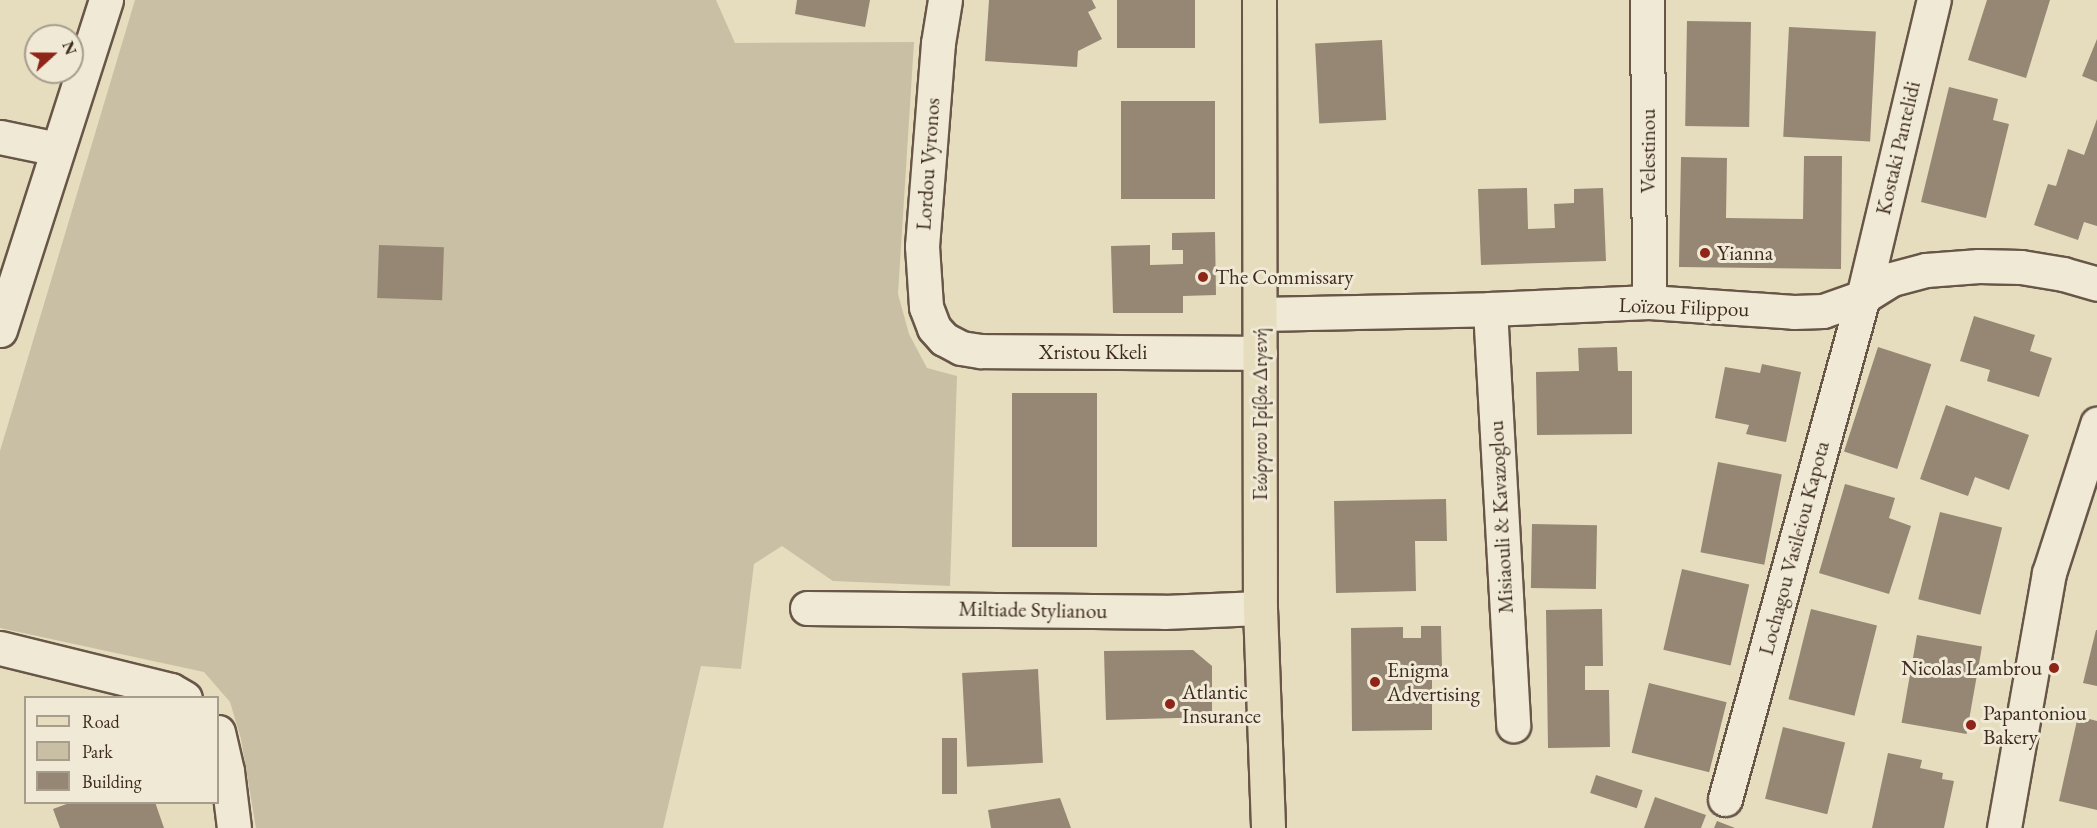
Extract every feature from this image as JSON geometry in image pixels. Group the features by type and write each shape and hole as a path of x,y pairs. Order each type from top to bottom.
{"main road":[{"name":"Γεώργιου Γρίβα Διγενή","path":"1259,0 1260,608 1268,828"}],"street":[{"path":"0,330 106,0"},
{"name":"Lordou Vyronos","path":"934,328 926,307 922,246 938,43 945,0"},
{"name":"Velestinou","path":"1647,0 1649,302"},
{"name":"Kostaki Pantelidi","path":"1863,297 1934,0"},
{"path":"0,137 57,149"},
{"name":"Loïzou Filippou","path":"1260,314 1490,309 1649,302 1794,312 1823,311 1863,297 1892,279 1926,270 1978,266 2021,267 2063,274 2097,284"},
{"name":"Lochagou Vasileiou Kapota","path":"1725,799 1863,297"},
{"name":"Misiaouli & Kavazoglou","path":"1490,309 1513,724"},
{"name":"Xristou Kkeli","path":"934,328 944,339 961,348 981,351 1260,353"},
{"path":"2004,828 2049,573 2097,424"},
{"name":"Miltiade Stylianou","path":"807,608 1164,612 1260,608"},
{"path":"0,648 171,690 182,696"},
{"path":"219,736 227,771 234,828"}],"green space":[{"path":"135,0 716,0 735,43 914,42 898,294 909,334 927,368 957,376 950,586 833,581 782,546 754,564 741,669 701,666 663,828 256,828 241,739 230,702 204,672 0,628 0,451"}],"building":[{"path":"797,0 870,0 865,27 795,14"},
{"path":"989,0 1092,0 1096,8 1088,12 1102,39 1078,51 1077,67 985,61"},
{"path":"1117,0 1195,0 1195,48 1117,48"},
{"path":"1987,0 2050,0 2026,78 1968,60"},
{"path":"1687,21 1751,22 1749,127 1685,126"},
{"path":"1789,27 1876,32 1870,141 1783,137"},
{"path":"2097,39 2097,82 2082,76"},
{"path":"1382,40 1386,120 1319,123 1315,44"},
{"path":"1949,87 1998,99 1993,120 2009,124 1986,218 1921,202"},
{"path":"1121,101 1215,101 1215,199 1121,199"},
{"path":"2097,119 2097,226 2084,222 2078,240 2034,225 2048,184 2056,186 2068,149 2084,155"},
{"path":"1804,156 1842,156 1841,269 1679,267 1681,157 1727,158 1726,218 1803,219"},
{"path":"1527,188 1528,229 1555,228 1554,204 1574,203 1574,189 1603,188 1606,261 1481,265 1478,189"},
{"path":"1215,232 1216,295 1183,296 1183,313 1113,313 1111,246 1150,245 1150,265 1183,264 1183,250 1172,250 1172,233"},
{"path":"379,245 444,247 442,300 377,298"},
{"path":"1974,316 2035,335 2030,351 2052,358 2039,397 1987,381 1990,370 1960,361"},
{"path":"1617,347 1618,371 1632,371 1632,434 1537,435 1536,372 1579,371 1578,348"},
{"path":"1878,347 1931,364 1897,469 1844,452"},
{"path":"1762,364 1801,372 1786,442 1746,434 1749,425 1715,418 1725,367 1760,373"},
{"path":"1012,393 1097,393 1097,547 1012,547"},
{"path":"1946,405 2029,435 2009,490 1975,477 1968,496 1920,479"},
{"path":"1718,462 1782,474 1764,565 1700,552"},
{"path":"1845,484 1895,498 1889,518 1911,526 1889,594 1819,573"},
{"path":"1446,499 1447,541 1415,541 1416,591 1336,593 1334,501"},
{"path":"1940,512 2002,527 1980,615 1918,599"},
{"path":"1532,524 1597,525 1596,589 1531,588"},
{"path":"1682,569 1749,585 1731,665 1663,650"},
{"path":"1602,609 1603,666 1585,666 1585,690 1609,690 1610,747 1548,748 1546,610"},
{"path":"1811,609 1877,625 1854,716 1789,699"},
{"path":"1421,626 1441,626 1442,669 1432,669 1432,730 1352,731 1351,628 1403,627 1403,638 1421,638"},
{"path":"2097,630 2097,686 2083,683"},
{"path":"1917,635 1982,646 1967,734 1902,723"},
{"path":"1193,650 1212,666 1212,717 1106,720 1104,651"},
{"path":"1038,669 1043,763 967,767 962,673"},
{"path":"1649,683 1727,702 1709,772 1632,753"},
{"path":"2078,716 2097,721 2097,810 2059,801"},
{"path":"1783,727 1845,742 1827,814 1765,799"},
{"path":"942,738 957,738 957,794 942,794"},
{"path":"1888,753 1922,760 1920,768 1943,773 1942,779 1954,781 1944,828 1872,828"},
{"path":"1596,775 1643,790 1637,808 1590,793"},
{"path":"1655,797 1706,815 1701,828 1644,828"},
{"path":"1060,798 1071,828 991,828 988,810"},
{"path":"67,804 156,804 164,828 60,828 53,809"},
{"path":"1717,821 1735,828 1714,828"}],"place":[{"name":"Yianna","path":"1705,253"},
{"name":"The Commissary","path":"1203,277"},
{"name":"Nicolas Lambrou","path":"2054,668"},
{"name":"Enigma Advertising","path":"1375,682"},
{"name":"Atlantic Insurance","path":"1170,704"},
{"name":"Papantoniou Bakery","path":"1971,725"}]}
